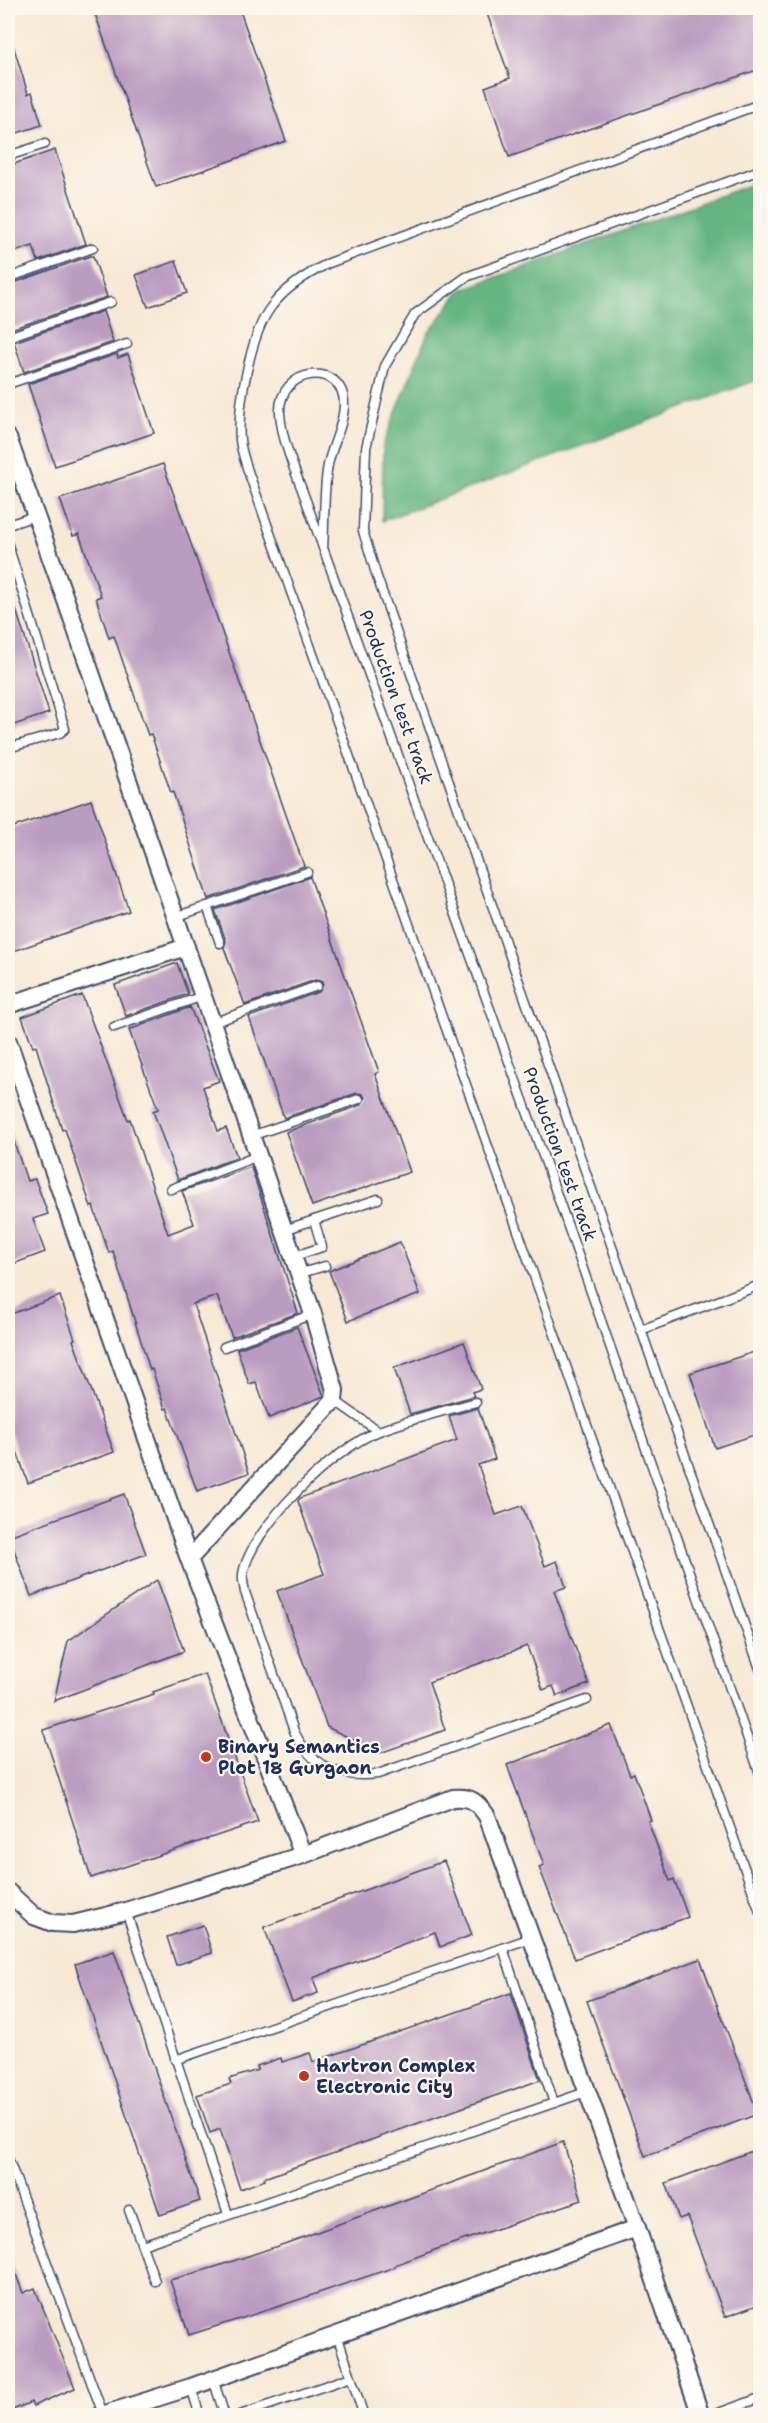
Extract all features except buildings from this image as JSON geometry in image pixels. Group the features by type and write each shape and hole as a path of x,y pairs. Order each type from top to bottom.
{"street":[{"path":"8,438 313,1314 332,1378 334,1400 189,1558"},
{"path":"8,1005 186,947"},
{"path":"8,1041 189,1558 303,1855"},
{"path":"8,1892 34,1916 53,1923 73,1924 126,1911 303,1855 438,1802 466,1796 478,1804 487,1816 637,2228 701,2415"},
{"path":"101,2415 213,2379 637,2228"}],"lane":[{"path":"760,104 329,263 307,274 270,308 258,332 241,405 240,441 256,493 760,1912"},
{"path":"8,156 45,144"},
{"path":"760,170 466,277 415,314 385,366 366,448 363,531 377,577 760,1669"},
{"path":"8,278 93,248"},
{"path":"8,337 111,302"},
{"path":"8,384 127,344"},
{"name":"Production test track","path":"323,548 328,466 342,418 344,402 340,389 333,380 321,374 306,375 291,382 283,394 280,412 285,436 323,548 550,1175 760,1774"},
{"path":"8,525 35,516"},
{"path":"8,545 65,729 60,733 8,748"},
{"path":"175,917 307,872"},
{"path":"207,906 220,944"},
{"path":"212,1023 317,986"},
{"path":"114,1027 203,996"},
{"path":"251,1136 359,1099"},
{"path":"171,1190 258,1156"},
{"path":"284,1230 378,1199"},
{"path":"292,1257 322,1247 314,1220"},
{"path":"298,1274 325,1266"},
{"path":"641,1330 760,1285"},
{"path":"224,1347 313,1314"},
{"path":"334,1400 378,1431"},
{"path":"476,1401 378,1431 351,1447 302,1484 262,1535 246,1563 243,1576 249,1602 301,1745 310,1756 330,1769 344,1774 364,1776 378,1774 587,1700"},
{"path":"126,1911 228,2214"},
{"path":"175,2060 531,1938"},
{"path":"503,1948 554,2103"},
{"path":"142,2245 586,2092"},
{"path":"8,2158 9,2168 101,2415"},
{"path":"129,2210 155,2281"},
{"path":"337,2335 364,2415"},
{"path":"237,2415 351,2377"},
{"path":"213,2379 225,2415"},
{"path":"190,2387 200,2415"},
{"path":"710,2415 760,2398"}],"green space":[{"path":"760,181 760,379 382,521 383,445 427,335 461,290"}],"place":[{"name":"Binary Semantics Plot 18 Gurgaon","path":"206,1757"},
{"name":"Hartron Complex Electronic City","path":"304,2076"}]}
